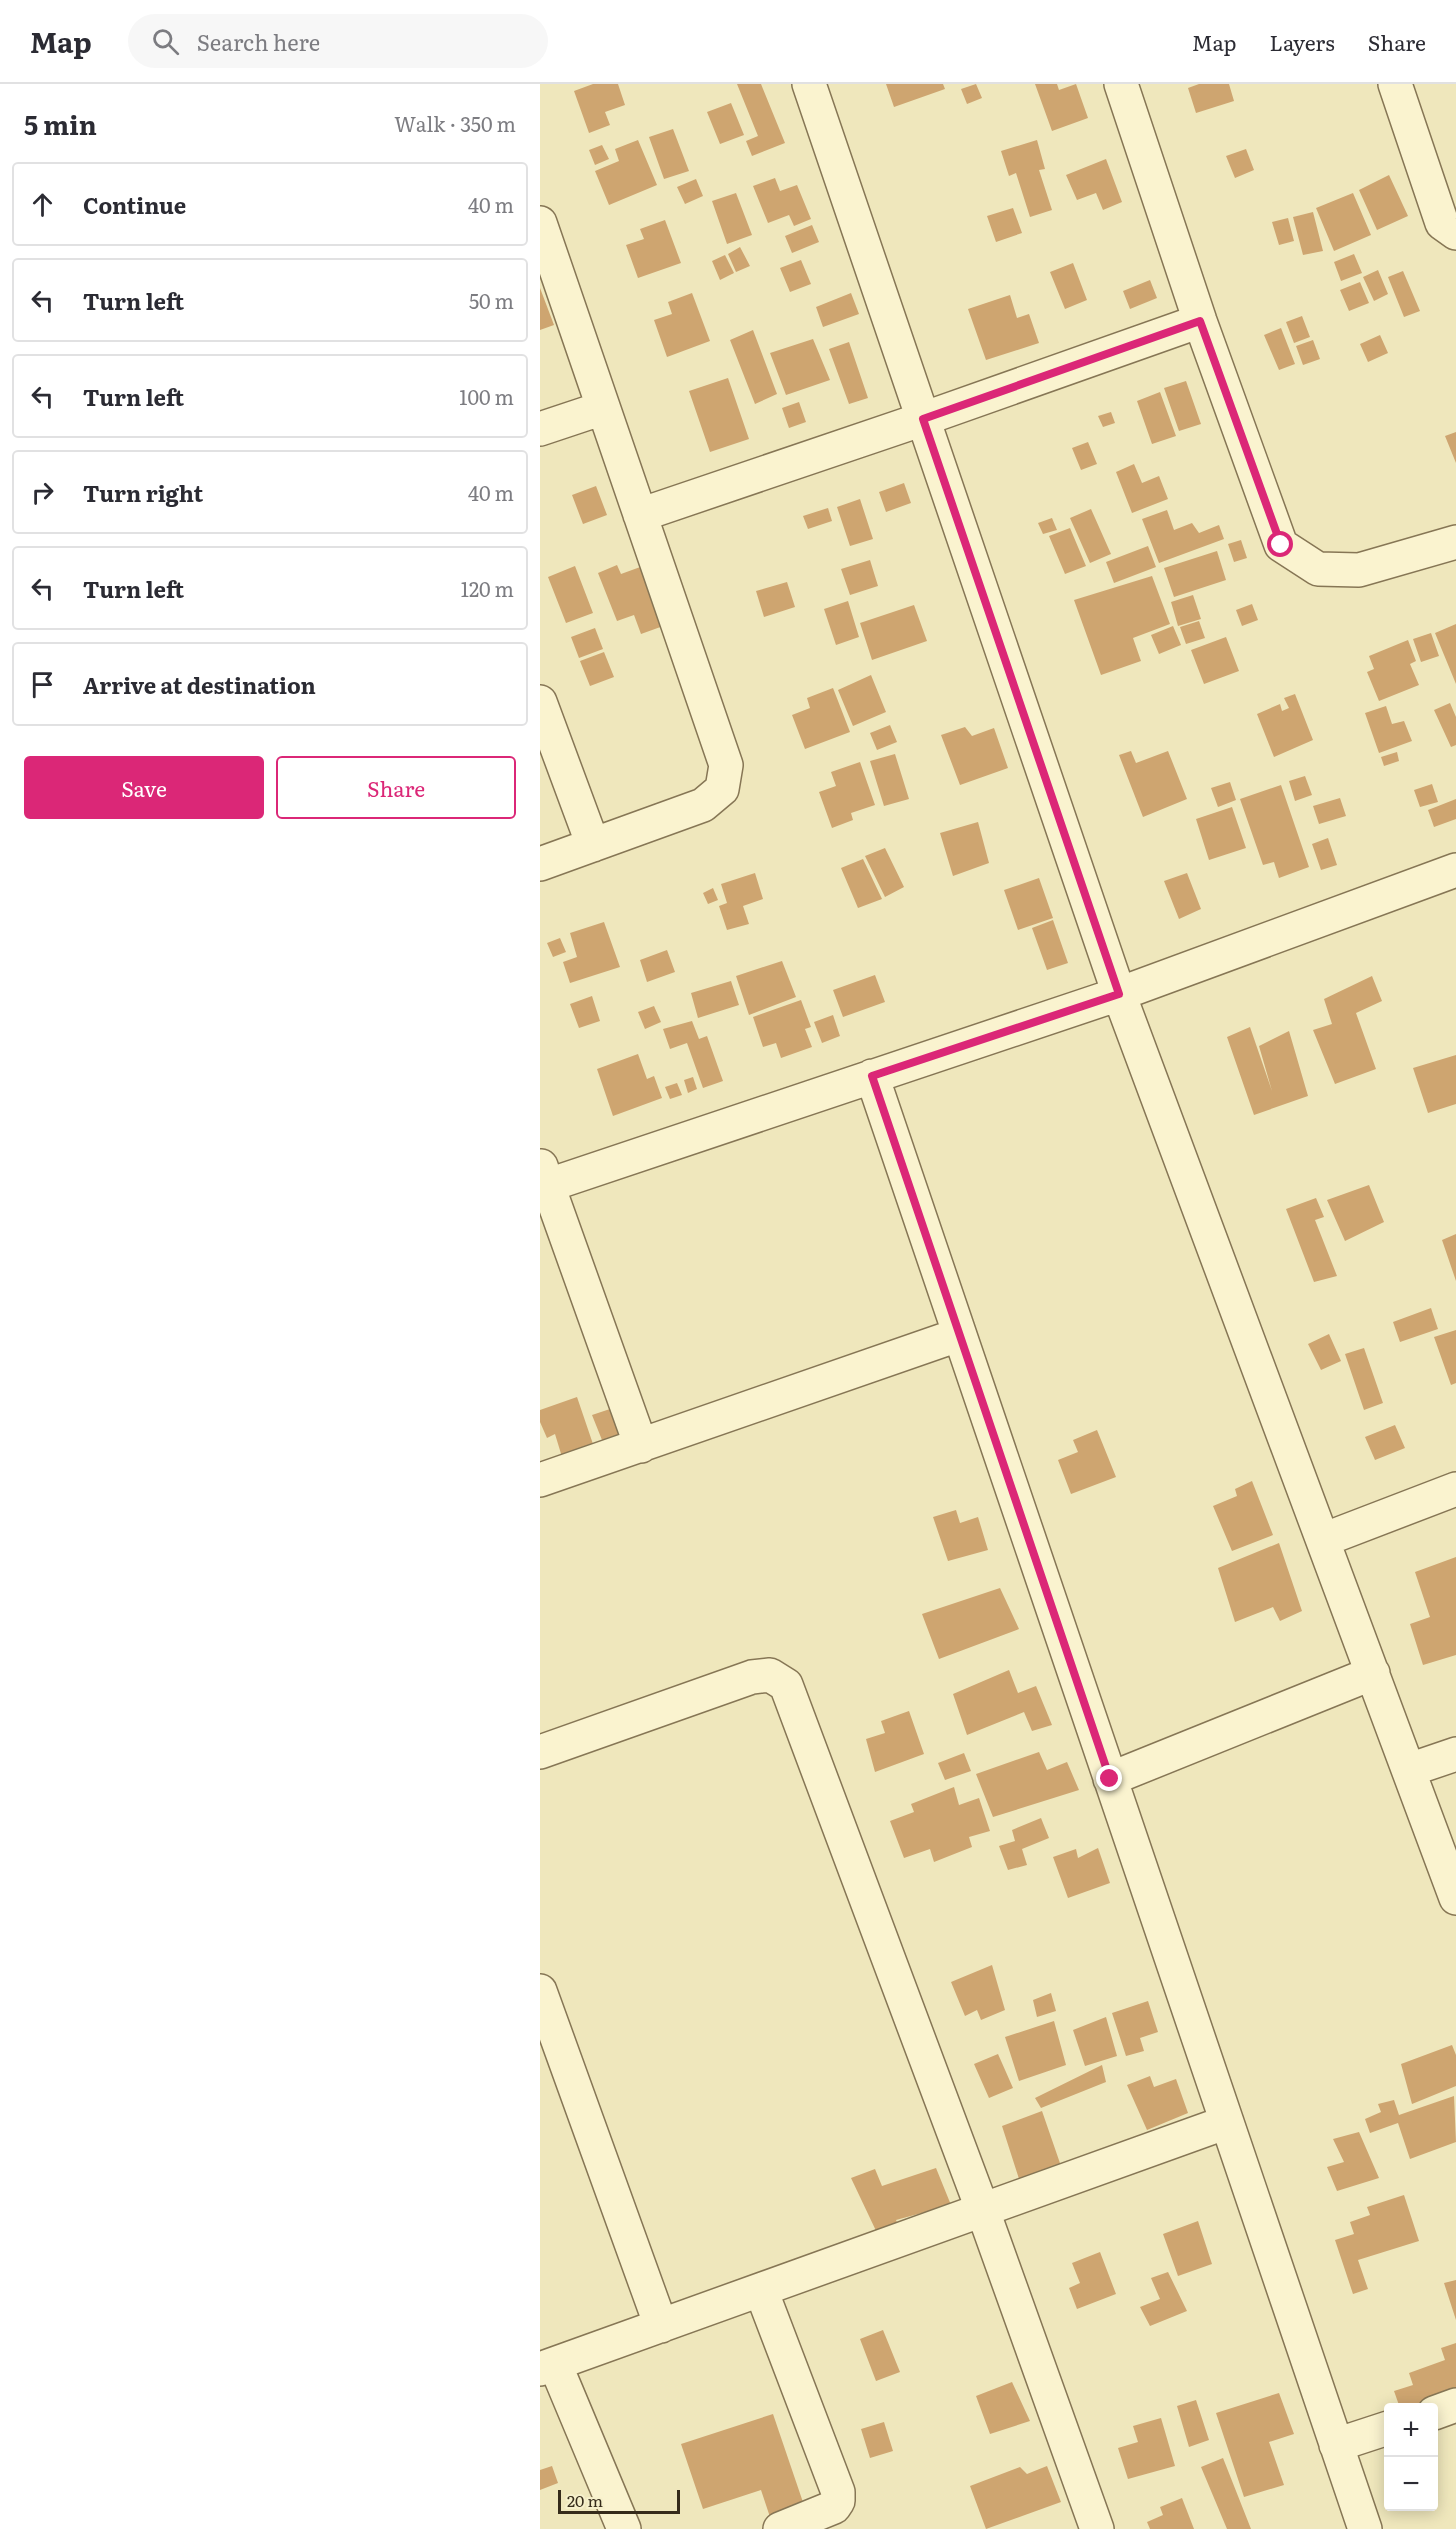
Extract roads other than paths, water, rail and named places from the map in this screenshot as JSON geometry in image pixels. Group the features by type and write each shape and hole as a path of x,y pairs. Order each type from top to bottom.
{"street":[{"path":"809,84 1119,994 1456,1898"},
{"path":"1121,84 1200,321 1281,545 1318,569 1359,570 1456,542"},
{"path":"1395,84 1442,224 1456,233"},
{"path":"540,223 726,765 722,789 703,805 540,864"},
{"path":"640,515 923,419 1200,321"},
{"path":"540,429 603,408"},
{"path":"540,702 593,845"},
{"path":"641,1446 543,1179 872,1076 1119,994 1456,870"},
{"path":"872,1076 1365,2529"},
{"path":"540,1480 958,1335"},
{"path":"1323,1540 1456,1489"},
{"path":"1110,1779 1373,1673"},
{"path":"540,1752 752,1677 770,1675 786,1685 983,2211 1097,2529"},
{"path":"1410,1770 1456,1754"},
{"path":"540,1991 661,2326"},
{"path":"624,2529 548,2367 1227,2122"},
{"path":"761,2290 838,2492 838,2501 834,2507 780,2529"},
{"path":"1438,2412 1456,2405"},
{"path":"1336,2445 1384,2430"}]}
